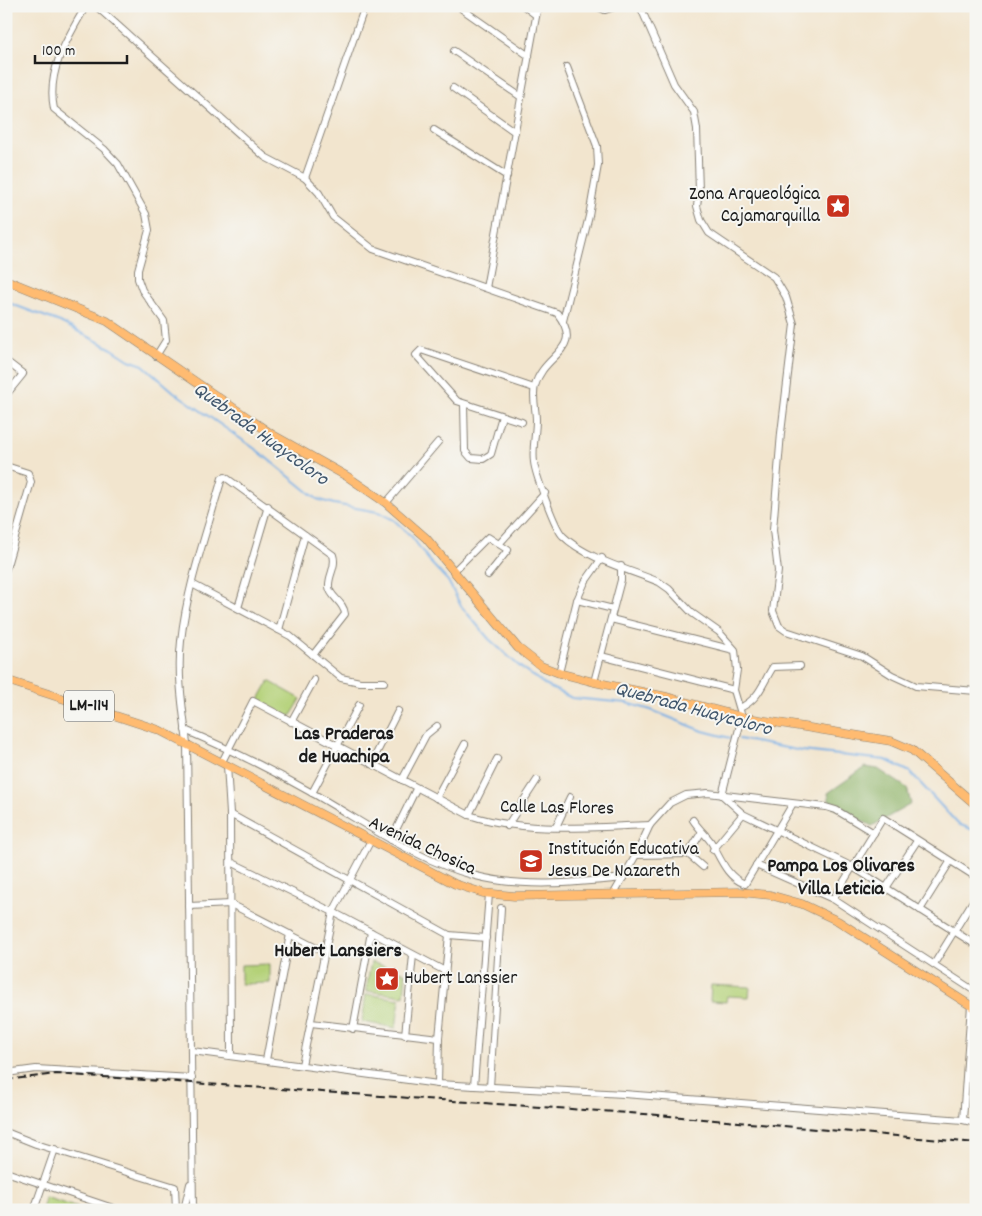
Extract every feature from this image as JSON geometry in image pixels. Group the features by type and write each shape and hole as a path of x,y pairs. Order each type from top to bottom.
{"main road":[{"path":"6,280 94,315 273,435 348,477 386,503 420,532 518,648 541,666 559,674 667,697 742,717 847,732 902,745 912,750 976,806"},
{"name":"Avenida Chosica","path":"6,680 91,706 185,742 370,842 455,884 489,894 547,897 740,892 770,896 802,904 838,921 973,1007"}],"street":[{"path":"86,6 64,44 55,71 54,109 104,149 118,164 146,214 149,230 138,270 138,279 142,290 164,322 166,340 156,356"},
{"path":"96,6 265,157 305,178 319,192 333,217 373,249 556,313 563,321 568,337 564,349 546,363 534,388 536,420 534,462 562,535 579,548 670,589 692,613 718,632 735,650 734,690 742,717 722,794"},
{"path":"305,178 365,6"},
{"path":"524,6 536,15"},
{"path":"486,288 538,6"},
{"path":"596,6 605,10 618,6"},
{"path":"640,6 674,84 694,112 697,129 699,191 696,206 701,220 709,233 774,278 792,312 794,324 781,433 773,530 778,571 773,611 776,620 779,626 786,631 862,656 892,675 916,686 976,691"},
{"path":"462,9 529,56"},
{"path":"454,50 521,97"},
{"path":"563,321 589,216 598,165 597,146 567,67"},
{"path":"453,88 515,132"},
{"path":"434,130 507,176"},
{"path":"522,422 457,401 418,360 417,352 421,350 534,388"},
{"path":"6,361 23,374 6,395"},
{"path":"464,404 465,451 471,458 483,459 491,454 502,416"},
{"path":"386,503 438,442"},
{"path":"6,466 28,473 31,482 6,569"},
{"path":"193,1210 189,906 185,730 180,691 181,642 192,584 222,478 228,478 333,555 335,565 330,590 344,606 345,614 313,655"},
{"path":"499,544 545,493"},
{"path":"238,608 268,506"},
{"path":"279,630 305,535"},
{"path":"454,571 488,537 508,550 488,575"},
{"path":"559,674 577,600 585,582 602,558"},
{"path":"594,682 621,580 621,566"},
{"path":"192,584 290,636 341,678 360,682 384,682"},
{"path":"577,600 613,609"},
{"path":"611,619 735,650"},
{"path":"601,656 734,690"},
{"path":"740,708 756,698 773,666 800,666"},
{"path":"291,722 314,680"},
{"name":"Calle Las Flores","path":"229,748 253,701 469,816 507,826 650,825"},
{"path":"312,793 359,705"},
{"path":"371,764 398,710"},
{"path":"402,780 426,735 437,726"},
{"path":"185,730 229,748 312,793 392,840 456,870 496,880 550,882 623,878"},
{"path":"436,798 465,744"},
{"path":"229,748 225,763 230,814 231,862 231,1055"},
{"path":"469,816 497,759"},
{"path":"507,826 536,780"},
{"path":"392,840 416,789"},
{"path":"722,794 743,814 853,867 976,945"},
{"path":"613,895 636,855 650,825 670,803 686,795 722,794 836,810 874,833"},
{"path":"556,827 570,797"},
{"path":"693,820 702,834 710,840 713,850 734,878 745,884 792,805"},
{"path":"230,814 449,934 486,938"},
{"path":"713,850 743,814"},
{"path":"833,899 883,818 976,877"},
{"path":"688,854 702,834"},
{"path":"886,888 917,841"},
{"path":"302,1064 333,912 370,842"},
{"path":"636,855 688,854 702,867"},
{"path":"231,862 333,912 445,972"},
{"path":"920,910 950,862"},
{"path":"756,865 833,899 976,992"},
{"path":"474,1086 489,894"},
{"path":"934,964 975,897"},
{"path":"189,906 231,904 324,952"},
{"path":"490,1087 501,908"},
{"path":"353,1029 370,932"},
{"path":"266,1060 290,934"},
{"path":"438,1084 439,1038 449,934"},
{"path":"405,1035 413,955"},
{"path":"963,1120 973,1007"},
{"path":"311,1023 439,1038"},
{"path":"192,1051 302,1064 438,1084 624,1094 963,1120 976,1123"},
{"path":"6,1072 36,1069 192,1078"},
{"path":"6,1132 175,1187 176,1210"},
{"path":"34,1210 55,1149"},
{"path":"6,1172 119,1210"},
{"path":"184,1210 192,1174"}],"green space":[{"path":"269,681 301,699 289,719 258,701"},
{"path":"865,767 878,769 907,788 911,804 872,826 830,805 828,793"},
{"path":"371,962 406,973 404,996 366,991"},
{"path":"270,964 270,983 241,984 241,965"},
{"path":"711,985 750,987 749,997 727,996 726,1002 710,1001"},
{"path":"366,994 400,999 396,1028 362,1022"},
{"path":"45,1197 84,1210 42,1210"}],"waterway":[{"name":"Quebrada Huaycoloro","path":"6,302 60,322 129,360 143,365 174,392 258,451 317,499 378,512 394,520 412,537 431,563 448,581 461,606 489,639 519,666 547,686 572,698 627,703 651,710 703,731 734,739"},
{"name":"Quebrada Huaycoloro","path":"739,739 802,751 886,760 910,772 958,824 976,831"}],"railway":[{"path":"6,1080 56,1074 658,1115 976,1143"}],"place":[{"name":"Zona Arqueológica Cajamarquilla","path":"838,206"},
{"name":"Institución Educativa Jesus De Nazareth","path":"531,861"},
{"name":"Hubert Lanssier","path":"387,979"}],"district":[{"name":"Las Praderas de Huachipa","path":"344,746"},
{"name":"Pampa Los Olivares Villa Leticia","path":"841,878"},
{"name":"Hubert Lanssiers","path":"338,952"}]}
